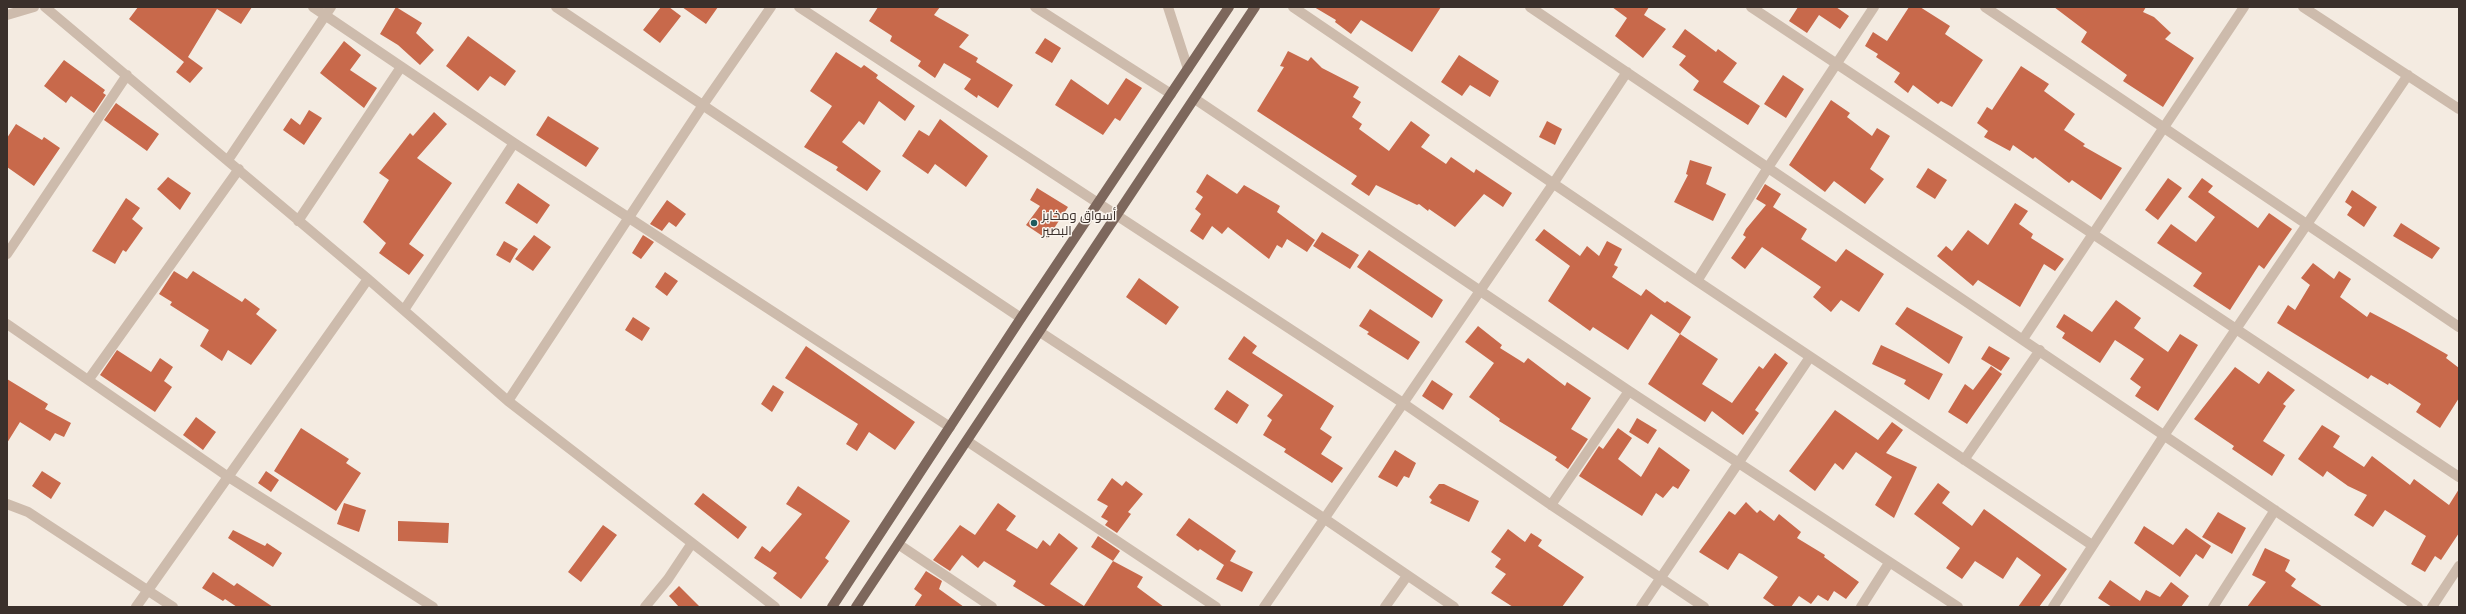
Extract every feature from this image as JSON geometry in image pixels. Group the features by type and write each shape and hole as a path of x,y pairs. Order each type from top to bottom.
{"main road":[{"path":"832,607 1021,318 1229,7"},
{"path":"856,607 1255,7"}],"street":[{"path":"7,15 34,7"},
{"path":"45,7 239,169 508,401 774,607"},
{"path":"313,7 328,11 401,67 514,143 950,427"},
{"path":"556,7 1021,318"},
{"path":"508,401 704,105 771,7"},
{"path":"799,7 1403,403 1551,505 1704,607"},
{"path":"1035,7 1171,94"},
{"path":"1168,7 1188,69"},
{"path":"1294,7 1553,184 2092,545"},
{"path":"1750,7 1835,65 2236,328 2459,477"},
{"path":"1697,281 1769,166 1874,7"},
{"path":"1985,7 2459,328"},
{"path":"2023,339 2094,235 2244,7"},
{"path":"2303,7 2459,109"},
{"path":"1537,9 1627,72 1769,166 2418,607"},
{"path":"228,160 328,11"},
{"path":"298,221 401,67"},
{"path":"1264,607 1553,184 1627,72"},
{"path":"7,254 127,75"},
{"path":"2053,607 2165,434 2408,75"},
{"path":"1195,99 1629,391 1958,607"},
{"path":"404,310 514,143"},
{"path":"89,379 239,169"},
{"path":"136,607 227,476 368,279"},
{"path":"7,324 89,379 227,476 433,607"},
{"path":"1040,332 1325,519 1454,607"},
{"path":"1964,460 2040,350"},
{"path":"1641,607 1739,464 1810,356"},
{"path":"1551,505 1629,391"},
{"path":"967,441 1216,607"},
{"path":"7,504 28,512 173,607"},
{"path":"2213,607 2275,510"},
{"path":"645,607 668,579 692,543"},
{"path":"898,544 992,607"},
{"path":"1860,607 1889,563"},
{"path":"2432,607 2459,566"},
{"path":"1385,607 1407,576"}],"building":[{"path":"138,7 252,7 241,24 217,9 188,57 203,68 190,83 176,72 184,62 129,19"},
{"path":"396,7 422,23 416,33 434,50 420,65 398,45 380,34"},
{"path":"661,7 669,7 681,16 660,43 643,30"},
{"path":"682,7 718,7 706,24"},
{"path":"878,7 940,7 934,15 969,35 959,47 978,58 976,62 1013,85 998,108 978,95 977,98 964,89 971,79 944,63 935,78 918,66 921,61 890,41 892,36 869,21"},
{"path":"1314,7 1441,7 1412,52 1361,20 1351,34 1335,22 1336,20"},
{"path":"1612,7 1649,7 1644,15 1666,29 1643,58 1615,36 1627,18"},
{"path":"1798,7 1836,7 1849,16 1840,29 1819,15 1807,33 1789,21"},
{"path":"1909,7 1920,7 1950,26 1945,34 1983,60 1952,107 1941,101 1938,104 1913,85 1908,93 1894,82 1900,73 1876,57 1878,54 1865,46 1873,32 1887,41"},
{"path":"2054,7 2146,7 2143,12 2154,17 2171,33 2165,39 2194,58 2163,107 2123,81 2127,75 2081,42 2087,32"},
{"path":"1685,29 1716,52 1718,49 1737,63 1723,82 1760,106 1748,125 1693,90 1699,81 1679,65 1686,56 1672,47"},
{"path":"468,36 516,71 505,86 490,76 478,91 446,66"},
{"path":"1045,38 1061,48 1052,63 1035,53"},
{"path":"344,41 361,55 350,70 377,88 364,108 320,73"},
{"path":"1288,51 1308,61 1311,57 1322,68 1359,87 1353,97 1361,102 1352,117 1362,124 1359,129 1389,151 1411,121 1430,135 1421,147 1446,164 1451,157 1474,173 1476,169 1512,193 1503,207 1484,194 1455,227 1429,209 1428,211 1419,204 1417,205 1376,185 1369,196 1351,184 1357,176 1257,111 1284,67 1280,66"},
{"path":"836,52 861,68 864,65 878,75 876,78 915,106 905,121 879,101 864,125 859,121 842,142 881,171 867,191 836,170 838,167 804,147 832,106 810,91"},
{"path":"1459,55 1499,81 1490,97 1470,85 1462,96 1441,82"},
{"path":"64,60 105,90 103,93 106,95 94,113 71,96 66,103 44,86"},
{"path":"2021,66 2049,84 2044,91 2075,114 2064,130 2085,144 2083,146 2122,168 2101,200 2072,180 2069,183 2035,157 2033,159 2013,145 2010,151 1984,137 1988,131 1977,123 1987,107 1992,110"},
{"path":"1783,75 1804,89 1786,118 1764,104"},
{"path":"1126,78 1142,88 1120,121 1115,118 1103,135 1055,105 1071,79 1108,105"},
{"path":"1831,100 1850,113 1847,117 1872,136 1877,128 1890,136 1870,169 1884,179 1865,204 1834,181 1825,192 1789,165"},
{"path":"116,103 159,134 147,151 104,120"},
{"path":"309,110 322,118 304,145 283,130 291,118 300,125"},
{"path":"434,112 447,124 417,158 452,183 409,244 424,255 409,275 379,253 386,243 363,222 389,180 379,173 410,133 413,136"},
{"path":"548,116 599,148 586,167 536,135"},
{"path":"940,119 988,156 966,187 935,164 928,174 902,156 919,130 929,136"},
{"path":"1547,121 1562,129 1555,145 1539,137"},
{"path":"16,124 42,140 44,137 60,148 34,186 7,167 7,138"},
{"path":"1690,160 1712,167 1706,184 1726,194 1713,221 1674,202 1688,175 1686,174"},
{"path":"1928,168 1947,180 1935,199 1916,187"},
{"path":"1207,174 1237,194 1244,185 1280,206 1277,212 1315,240 1307,252 1287,239 1282,248 1277,245 1269,259 1228,227 1222,234 1212,226 1203,240 1190,231 1201,214 1195,209 1203,197 1196,192"},
{"path":"168,177 191,193 180,210 157,189"},
{"path":"2168,178 2182,188 2158,220 2145,210"},
{"path":"2202,178 2213,186 2208,192 2258,228 2269,213 2292,229 2264,269 2259,265 2230,310 2193,286 2202,273 2157,243 2171,224 2196,242 2215,217 2188,197"},
{"path":"518,183 550,205 537,224 505,203"},
{"path":"1765,184 1781,194 1773,207 1807,229 1801,239 1836,262 1846,249 1884,274 1859,312 1841,300 1831,312 1813,297 1821,287 1762,247 1745,269 1731,258 1746,237 1743,235 1746,229 1766,205 1756,199"},
{"path":"1037,188 1068,207 1047,239 1026,225 1040,206 1030,200"},
{"path":"2352,190 2377,207 2364,227 2347,215 2352,207 2345,202"},
{"path":"126,198 140,208 132,219 143,228 126,252 123,250 115,264 92,251"},
{"path":"667,200 686,214 676,227 669,222 662,231 650,224"},
{"path":"2015,203 2028,211 2019,224 2033,234 2031,238 2064,259 2055,271 2044,264 2020,307 1978,280 1973,286 1937,256 1946,246 1952,251 1968,230 1988,245"},
{"path":"2401,223 2440,248 2432,259 2393,236"},
{"path":"1544,229 1580,256 1587,246 1599,256 1607,241 1622,249 1614,265 1618,267 1612,277 1641,296 1646,289 1665,303 1667,301 1691,317 1680,334 1651,314 1628,350 1593,327 1590,331 1548,301 1570,266 1535,240"},
{"path":"1322,232 1359,255 1350,269 1313,246"},
{"path":"534,235 551,247 533,271 515,259"},
{"path":"643,235 654,242 641,259 632,253"},
{"path":"504,241 518,249 510,263 496,255"},
{"path":"1369,250 1443,300 1432,318 1357,267"},
{"path":"2313,263 2334,279 2339,271 2351,279 2340,297 2367,317 2370,312 2406,331 2448,355 2446,358 2459,368 2459,398 2440,428 2416,412 2421,404 2389,383 2388,385 2371,375 2368,379 2277,323 2288,305 2295,310 2310,285 2301,278"},
{"path":"174,271 187,279 193,271 242,302 245,298 260,309 256,314 277,330 251,365 228,350 222,361 200,346 209,330 170,305 172,302 159,294"},
{"path":"665,272 678,281 667,296 655,287"},
{"path":"1139,278 1179,307 1166,325 1126,297"},
{"path":"2116,300 2141,318 2134,328 2168,352 2180,334 2198,345 2158,411 2135,396 2141,387 2130,379 2144,359 2115,340 2100,363 2062,338 2065,333 2056,327 2064,314 2092,332"},
{"path":"1907,307 1963,337 1949,364 1895,324"},
{"path":"1370,309 1420,342 1408,360 1367,334 1369,332 1359,326"},
{"path":"633,317 650,328 642,341 625,330"},
{"path":"1478,326 1502,345 1500,348 1524,363 1528,358 1565,386 1567,382 1591,398 1571,429 1588,439 1568,469 1555,460 1557,457 1499,421 1500,419 1469,397 1494,363 1465,342"},
{"path":"1680,334 1718,359 1702,384 1732,403 1759,366 1763,369 1775,353 1788,363 1755,410 1759,413 1743,435 1712,411 1705,422 1648,384"},
{"path":"1244,336 1257,346 1252,353 1334,406 1320,429 1332,437 1321,454 1343,468 1332,483 1284,452 1286,449 1263,435 1272,420 1267,416 1283,395 1228,359"},
{"path":"1881,345 1943,374 1929,400 1904,384 1906,380 1872,364"},
{"path":"806,346 915,422 895,450 869,432 857,451 846,444 858,424 785,378"},
{"path":"1989,346 2010,358 2001,371 1981,359"},
{"path":"117,350 151,372 160,358 173,367 164,381 172,387 155,412 100,375"},
{"path":"1991,366 2002,374 1967,424 1948,412 1965,384 1973,390"},
{"path":"2235,367 2259,384 2268,371 2295,390 2283,404 2286,406 2263,441 2285,455 2272,476 2232,449 2234,446 2194,419"},
{"path":"7,379 48,404 45,409 71,423 64,437 55,433 50,441 20,422 7,443"},
{"path":"1432,380 1453,394 1443,410 1422,396"},
{"path":"773,385 784,392 772,412 761,404"},
{"path":"1227,390 1249,405 1237,424 1214,409"},
{"path":"1835,410 1878,440 1892,422 1903,430 1886,453 1917,467 1894,518 1875,505 1892,477 1856,452 1843,470 1835,463 1815,491 1789,471"},
{"path":"196,417 216,432 203,450 183,435"},
{"path":"1637,418 1657,430 1648,444 1629,432"},
{"path":"2322,425 2340,436 2333,447 2364,467 2372,456 2410,485 2414,479 2449,505 2459,489 2459,533 2441,560 2435,556 2425,572 2411,564 2426,536 2385,510 2373,527 2354,515 2367,495 2348,486 2327,471 2323,477 2298,459"},
{"path":"301,428 349,459 346,463 361,473 336,511 274,471"},
{"path":"1618,428 1632,438 1618,459 1641,477 1659,447 1690,470 1678,489 1673,486 1663,498 1656,493 1642,516 1579,476 1599,446 1603,449"},
{"path":"1395,450 1416,463 1409,478 1404,476 1397,487 1378,477"},
{"path":"42,471 61,483 51,499 32,486"},
{"path":"266,471 279,480 271,492 258,483"},
{"path":"1112,478 1122,486 1126,481 1143,494 1128,512 1131,514 1117,533 1105,525 1108,521 1101,517 1108,506 1097,500"},
{"path":"1938,483 1950,492 1942,503 1972,526 1984,509 2067,569 2039,607 2018,607 2041,575 2017,557 2003,579 1975,561 1962,579 1946,568 1960,548 1914,514"},
{"path":"1439,484 1444,484 1479,501 1469,522 1430,503 1432,500 1429,497"},
{"path":"798,486 850,521 825,558 829,561 801,599 773,578 777,573 754,558 762,546 770,552 802,514 786,504"},
{"path":"703,493 747,527 738,539 694,504"},
{"path":"1746,502 1757,513 1760,510 1774,521 1779,514 1801,532 1797,538 1825,555 1824,557 1859,582 1846,599 1834,591 1828,601 1818,595 1811,604 1799,596 1791,607 1776,607 1763,598 1778,577 1739,553 1728,570 1699,552 1729,511 1735,515"},
{"path":"344,503 366,510 359,532 337,524"},
{"path":"998,503 1016,516 1006,530 1037,549 1043,540 1050,546 1059,533 1078,548 1050,584 1084,606 1113,561 1143,577 1137,587 1164,607 1047,607 1013,586 1016,581 984,561 978,568 962,555 950,571 933,560 960,525 975,535"},
{"path":"2218,512 2246,528 2232,554 2202,537"},
{"path":"1189,518 1236,551 1230,561 1253,572 1242,592 1216,579 1224,565 1200,549 1198,551 1176,535"},
{"path":"398,521 449,523 448,543 398,541"},
{"path":"603,525 617,535 581,582 568,572"},
{"path":"2144,526 2173,545 2186,528 2211,546 2203,559 2196,554 2180,577 2134,543"},
{"path":"1508,529 1525,542 1531,533 1542,540 1538,546 1584,577 1562,607 1513,607 1491,593 1506,574 1495,567 1501,559 1491,552"},
{"path":"233,530 265,546 267,543 282,553 273,567 228,538"},
{"path":"1098,536 1120,551 1113,561 1091,547"},
{"path":"2265,548 2290,560 2285,571 2296,579 2291,586 2323,607 2247,607 2266,582 2252,575"},
{"path":"926,571 942,581 939,589 964,607 914,607 922,595 914,589"},
{"path":"213,572 234,586 237,583 273,607 237,607 225,599 223,601 202,588"},
{"path":"2110,580 2140,601 2146,590 2160,597 2171,582 2189,596 2181,607 2112,607 2098,598"},
{"path":"679,586 700,607 679,607 669,596"}],"place":[{"name":"أسواق ومخابز البصير","path":"1034,223"}]}
